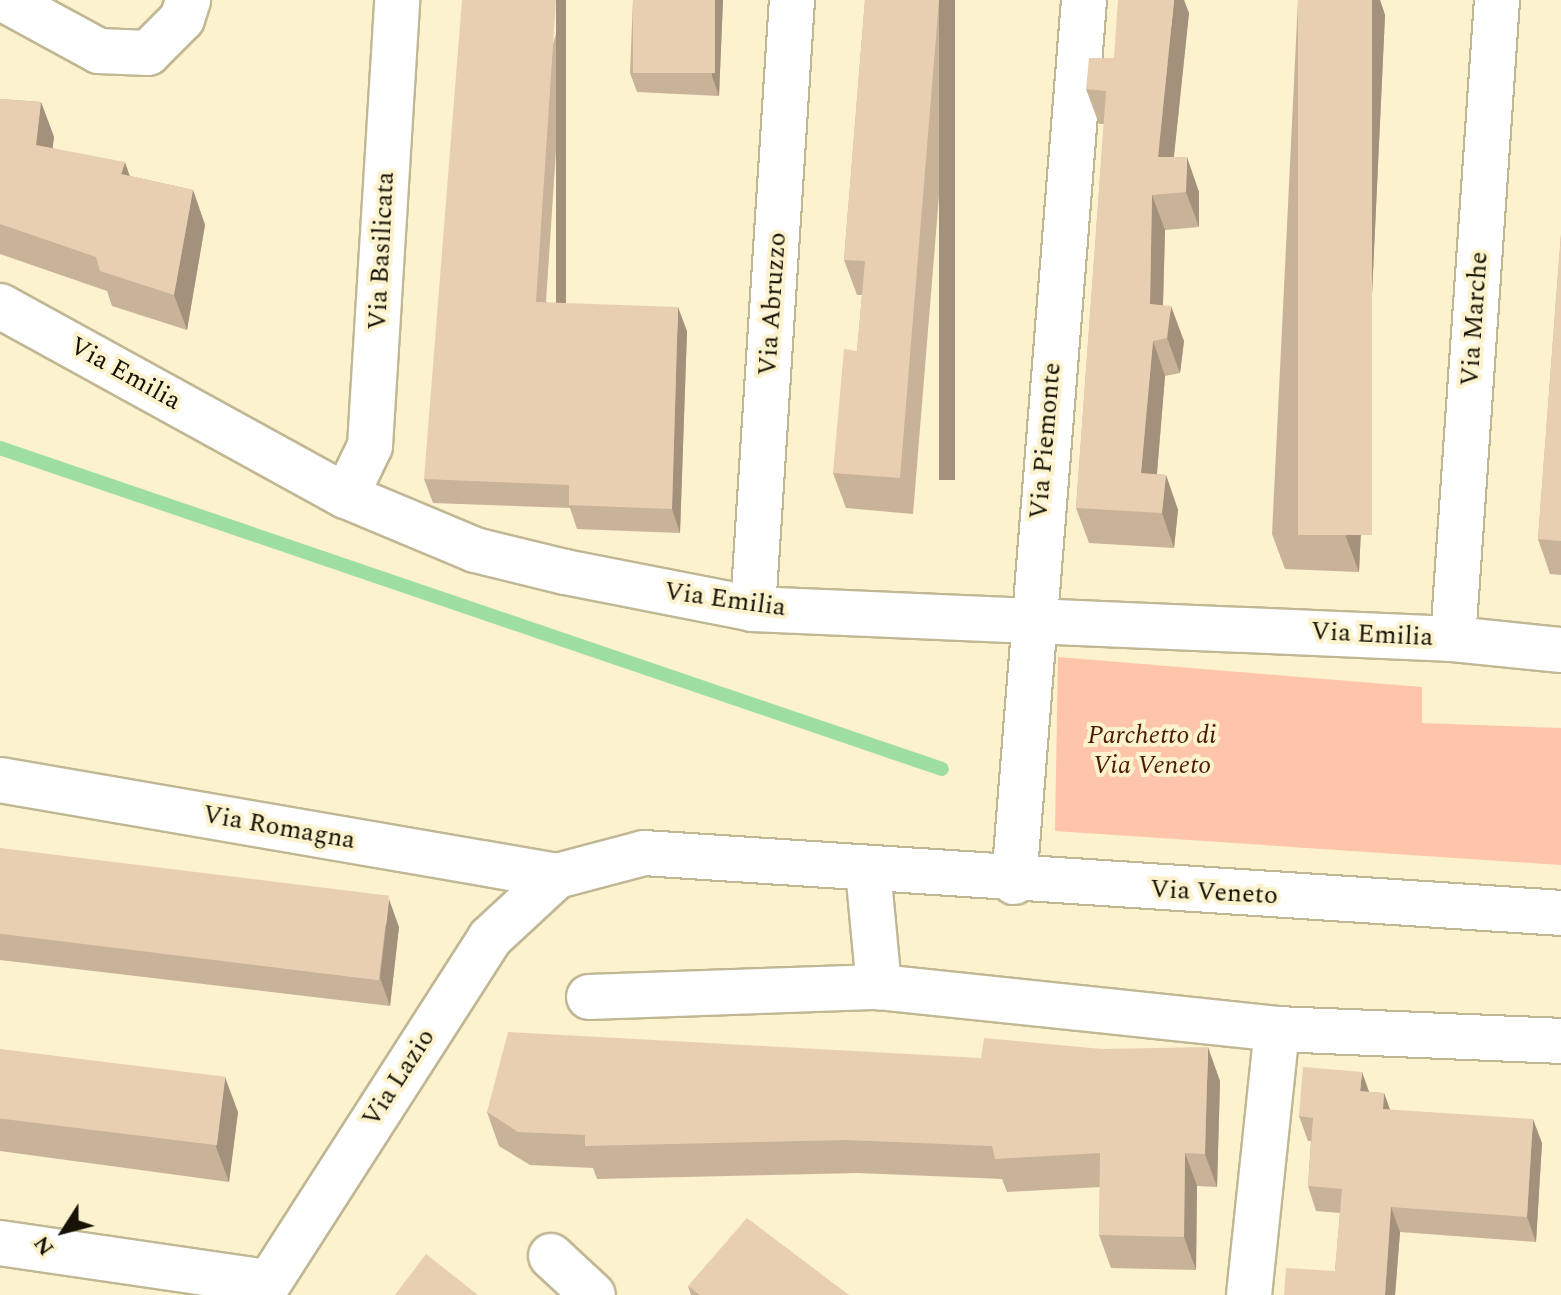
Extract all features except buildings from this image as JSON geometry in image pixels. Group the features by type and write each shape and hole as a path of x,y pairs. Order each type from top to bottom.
{"street":[{"path":"5,0 99,51 148,53 182,19 188,0"},
{"name":"Via Basilicata","path":"346,496 370,446 397,0"},
{"name":"Via Abruzzo","path":"753,609 792,0"},
{"name":"Via Piemonte","path":"1014,882 1030,617 1084,0"},
{"name":"Via Marche","path":"1453,639 1497,0"},
{"name":"Via Emilia","path":"0,306 346,496 475,550 753,609 1030,617 1453,639 1561,650"},
{"name":"Via Romagna","path":"0,780 557,876"},
{"name":"Via Veneto","path":"557,876 644,853 1014,882 1561,913"},
{"path":"868,870 879,987"},
{"name":"Via Lazio","path":"264,1289 490,938 557,876"},
{"path":"589,997 879,987 1277,1029 1561,1041"},
{"path":"1249,1295 1277,1029"},
{"path":"0,1243 264,1289"},
{"path":"551,1256 593,1295"}],"green space":[{"name":"Parchetto di Via Veneto","path":"1058,657 1422,687 1422,723 1561,728 1561,865 1055,831"}],"waterway":[{"path":"0,448 942,769"}]}
